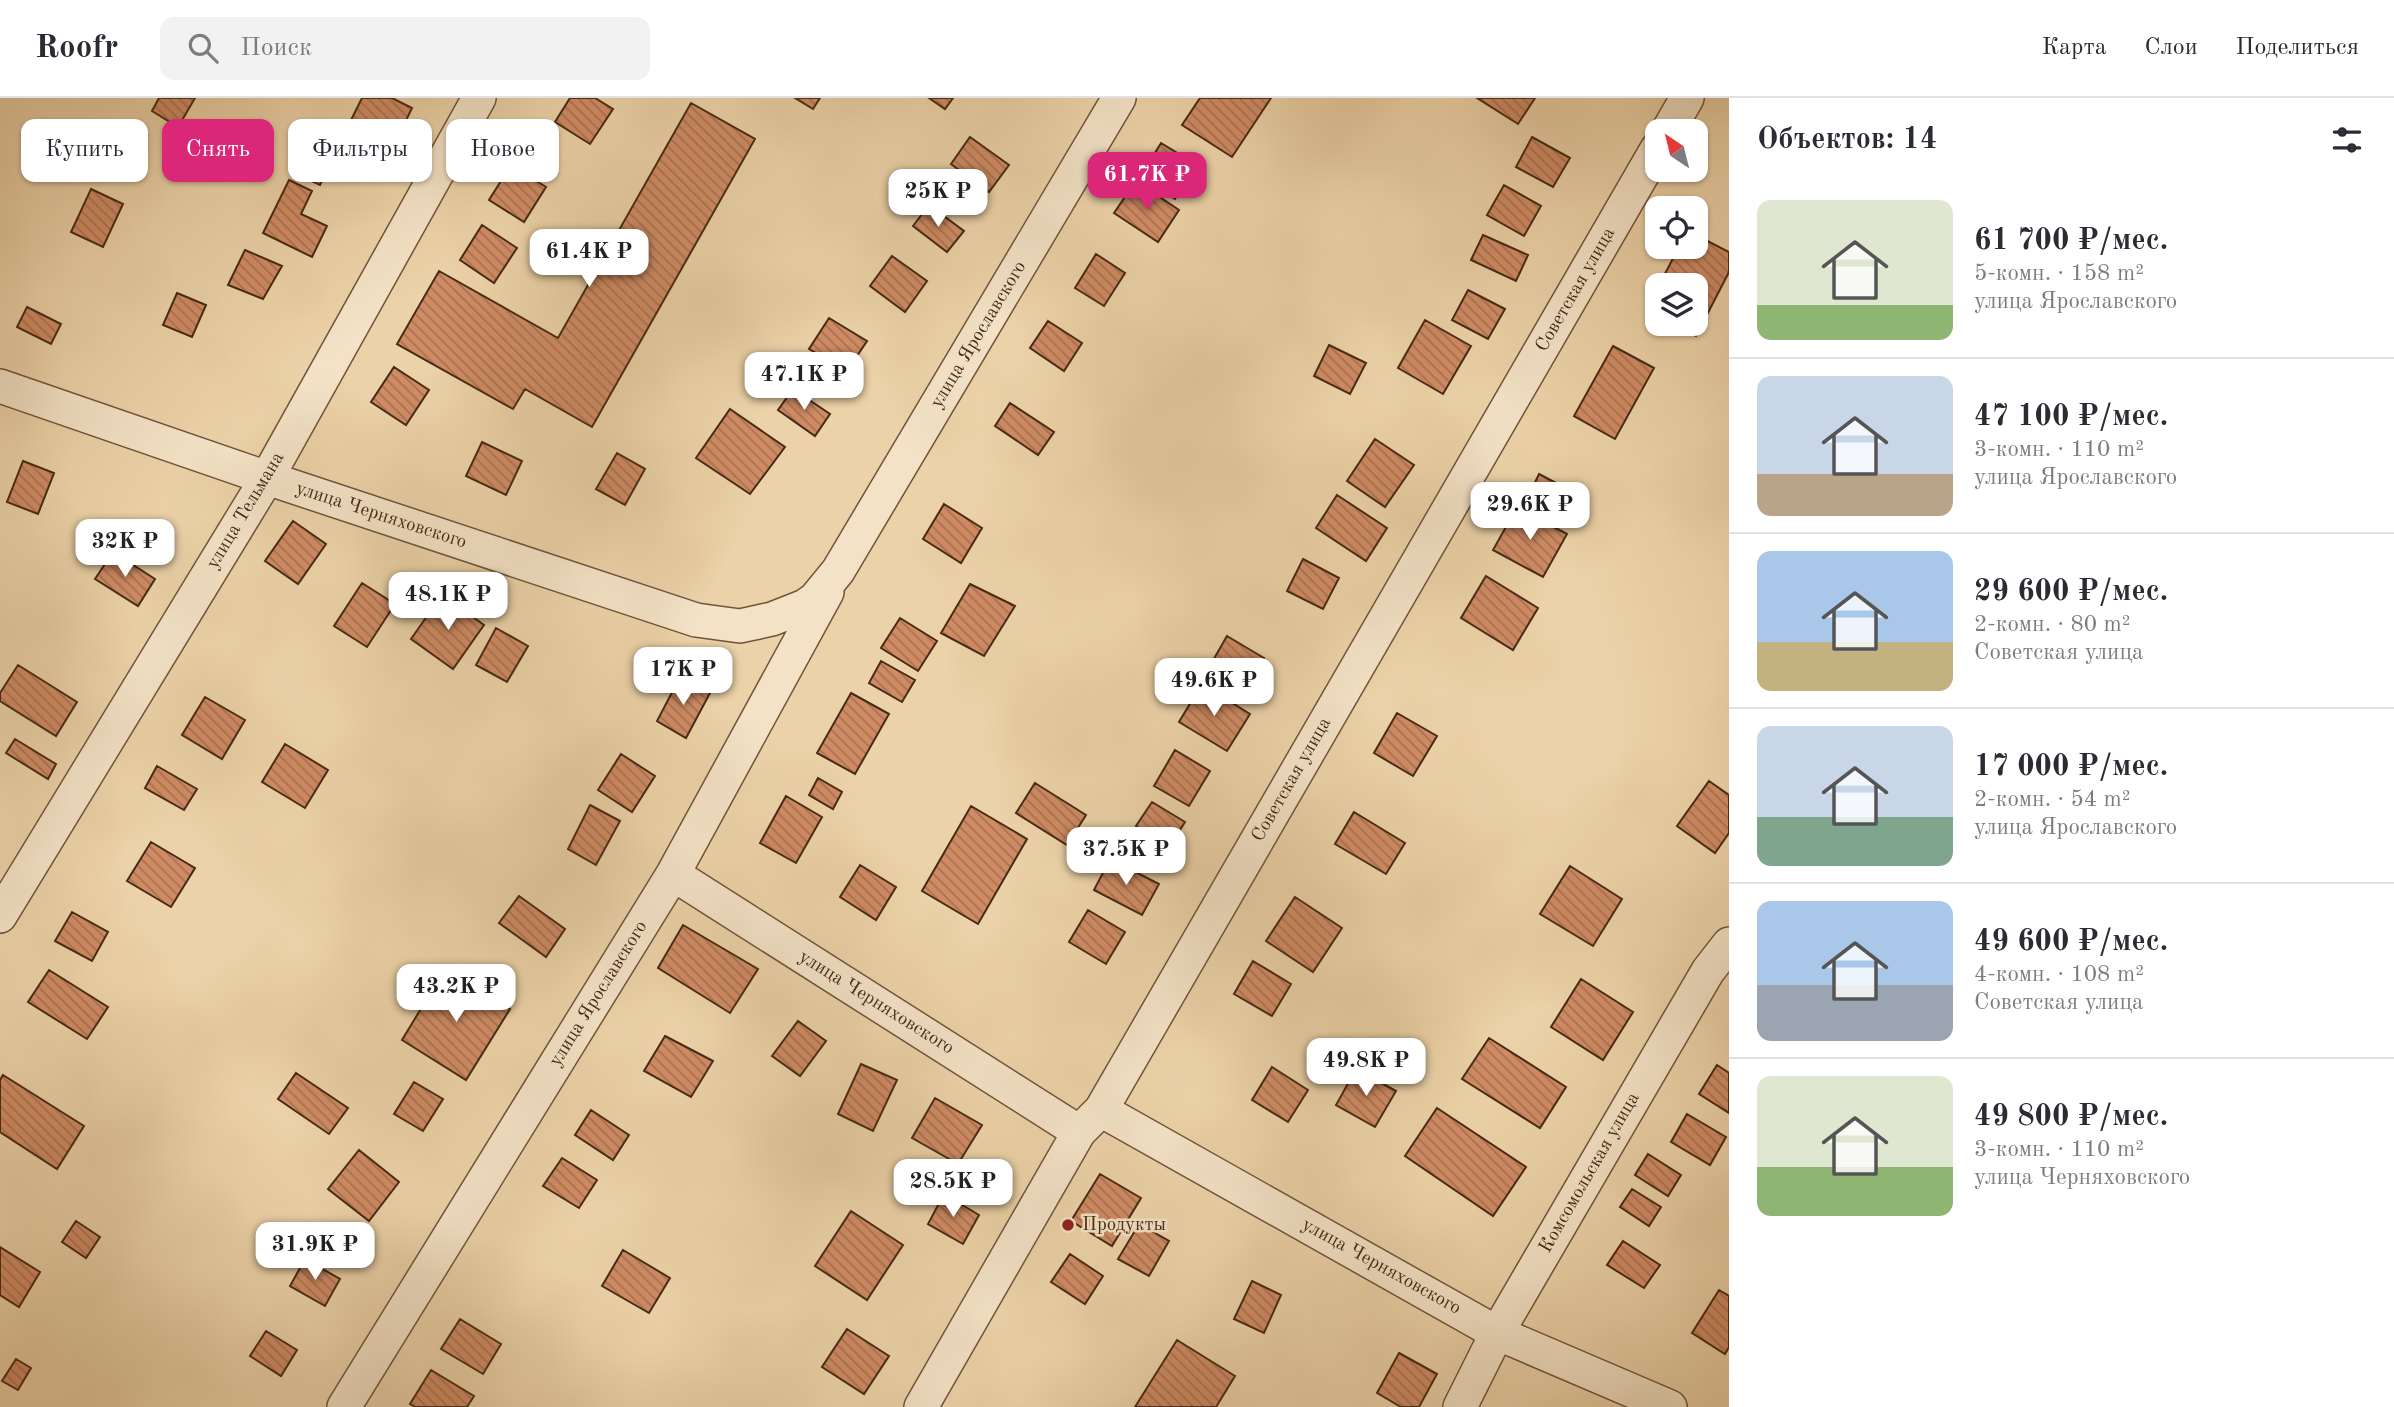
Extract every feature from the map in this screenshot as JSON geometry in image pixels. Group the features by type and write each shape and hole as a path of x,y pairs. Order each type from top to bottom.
{"street":[{"name":"улица Ярославского","path":"344,1407 673,874 838,571 1119,98"},
{"path":"1675,119 1687,98"},
{"name":"улица Тельмана","path":"0,916 267,478 468,102"},
{"name":"Советская улица","path":"921,1407 1645,170"},
{"name":"улица Черняховского","path":"0,386 267,478 696,620 740,626 772,619 805,606"},
{"name":"улица Ярославского","path":"805,606 815,599 838,571"},
{"name":"улица Черняховского","path":"673,874 1090,1121 1497,1333 1670,1407"},
{"name":"Комсомольская улица","path":"1460,1407 1497,1333 1708,971 1729,944"}],"building":[{"path":"159,98 195,98 183,119 165,119 152,111"},
{"path":"362,98 392,98 412,108 407,119 352,119"},
{"path":"570,98 595,98 613,109 590,144 559,125 557,119"},
{"path":"795,98 820,98 813,109"},
{"path":"929,98 953,98 945,109"},
{"path":"1200,98 1271,98 1232,157 1182,125"},
{"path":"1477,98 1535,98 1518,124"},
{"path":"691,103 755,139 592,427 525,389 513,409 397,344 439,271 558,338"},
{"path":"970,137 1009,165 989,192 951,164"},
{"path":"1532,137 1570,158 1553,187 1516,167"},
{"path":"1161,143 1197,165 1175,199 1140,177"},
{"path":"1136,181 1179,210 1158,242 1114,213"},
{"path":"288,182 312,191 301,214 327,226 312,257 263,233"},
{"path":"500,182 538,182 546,187 524,222 489,200"},
{"path":"1504,185 1541,206 1524,236 1487,215"},
{"path":"91,189 123,204 103,247 71,232"},
{"path":"929,205 964,231 947,252 913,226"},
{"path":"482,225 517,248 494,283 460,260"},
{"path":"1483,235 1528,255 1516,281 1471,260"},
{"path":"1708,241 1729,252 1729,272 1708,313 1708,273 1665,273 1673,259 1708,259"},
{"path":"245,250 282,266 263,299 228,285"},
{"path":"1096,254 1125,273 1104,306 1075,288"},
{"path":"892,256 927,281 905,312 870,286"},
{"path":"1468,290 1505,309 1488,339 1452,320"},
{"path":"177,293 206,305 192,337 163,325"},
{"path":"27,307 61,324 51,344 17,327"},
{"path":"829,318 867,341 847,371 809,349"},
{"path":"1425,320 1471,346 1443,394 1398,368"},
{"path":"1048,321 1082,343 1064,371 1030,348"},
{"path":"1329,345 1366,363 1350,394 1314,376"},
{"path":"1613,346 1654,368 1615,439 1574,416"},
{"path":"394,367 429,390 406,425 371,402"},
{"path":"793,389 830,414 815,436 778,410"},
{"path":"1010,403 1054,432 1038,455 995,426"},
{"path":"730,409 785,447 750,494 696,458"},
{"path":"1375,439 1414,465 1385,507 1347,481"},
{"path":"482,442 522,461 506,495 466,476"},
{"path":"617,453 645,469 625,505 596,489"},
{"path":"23,461 54,473 38,514 7,502"},
{"path":"1539,474 1575,493 1561,519 1526,501"},
{"path":"1337,495 1387,528 1366,561 1316,528"},
{"path":"944,504 982,528 961,563 923,539"},
{"path":"1517,507 1567,534 1543,577 1493,550"},
{"path":"293,521 326,544 298,584 265,561"},
{"path":"113,552 155,579 138,606 95,579"},
{"path":"1303,559 1339,578 1323,609 1287,591"},
{"path":"1486,576 1538,608 1513,650 1461,618"},
{"path":"362,583 395,604 367,647 334,626"},
{"path":"970,584 1015,606 984,656 941,633"},
{"path":"442,595 484,625 453,669 411,639"},
{"path":"900,618 937,641 918,671 881,648"},
{"path":"496,628 528,646 507,682 476,665"},
{"path":"1227,636 1264,658 1244,692 1207,671"},
{"path":"881,661 915,680 902,702 869,683"},
{"path":"18,665 77,702 56,736 0,701 0,693"},
{"path":"680,677 710,693 686,738 657,721"},
{"path":"1202,684 1250,714 1227,751 1179,722"},
{"path":"851,693 889,714 855,774 817,753"},
{"path":"205,697 245,720 222,759 182,735"},
{"path":"1397,713 1437,736 1413,776 1374,753"},
{"path":"15,739 56,764 48,779 6,753"},
{"path":"285,744 328,770 305,808 262,782"},
{"path":"1175,750 1210,771 1189,806 1154,786"},
{"path":"621,754 655,776 632,812 598,790"},
{"path":"157,766 197,789 184,810 145,788"},
{"path":"818,778 842,792 833,809 809,795"},
{"path":"1709,781 1729,795 1729,833 1715,853 1677,826"},
{"path":"1035,783 1086,815 1067,845 1016,813"},
{"path":"786,796 822,817 796,863 760,843"},
{"path":"1152,802 1185,822 1169,847 1136,826"},
{"path":"590,805 620,821 596,865 568,849"},
{"path":"971,806 1027,839 978,924 922,891"},
{"path":"1354,812 1405,843 1386,874 1335,844"},
{"path":"151,842 195,868 171,907 127,881"},
{"path":"1110,859 1159,884 1142,915 1094,890"},
{"path":"860,865 896,887 876,920 840,897"},
{"path":"1570,866 1622,899 1593,946 1540,914"},
{"path":"519,896 565,929 546,957 499,923"},
{"path":"1295,897 1342,928 1313,972 1266,941"},
{"path":"1088,910 1125,932 1106,964 1069,942"},
{"path":"72,912 108,932 92,961 55,941"},
{"path":"683,925 758,969 730,1013 658,968"},
{"path":"1253,961 1291,984 1272,1016 1234,994"},
{"path":"445,969 510,1009 466,1080 402,1040"},
{"path":"49,970 108,1007 87,1039 28,1002"},
{"path":"1581,979 1633,1012 1603,1060 1551,1027"},
{"path":"798,1021 826,1041 800,1076 772,1056"},
{"path":"665,1036 713,1061 691,1097 644,1071"},
{"path":"1489,1038 1566,1087 1540,1128 1462,1079"},
{"path":"861,1064 897,1080 873,1131 838,1114"},
{"path":"1717,1065 1729,1073 1729,1113 1699,1094"},
{"path":"1272,1067 1308,1090 1288,1122 1252,1100"},
{"path":"1356,1069 1396,1091 1375,1127 1336,1105"},
{"path":"296,1073 348,1108 329,1134 278,1099"},
{"path":"3,1075 84,1126 57,1169 0,1132 0,1080"},
{"path":"414,1082 443,1099 423,1131 394,1114"},
{"path":"935,1098 982,1125 958,1164 912,1138"},
{"path":"1437,1108 1526,1167 1493,1216 1405,1156"},
{"path":"591,1110 629,1135 613,1160 575,1135"},
{"path":"1687,1114 1726,1137 1710,1165 1671,1142"},
{"path":"359,1150 399,1182 369,1221 328,1189"},
{"path":"1648,1154 1681,1175 1668,1196 1635,1175"},
{"path":"562,1158 597,1180 579,1208 543,1186"},
{"path":"1100,1174 1141,1198 1112,1246 1071,1221"},
{"path":"1632,1189 1661,1207 1649,1226 1620,1207"},
{"path":"944,1194 979,1215 963,1244 928,1224"},
{"path":"851,1211 903,1245 867,1300 815,1266"},
{"path":"76,1221 100,1237 86,1258 62,1242"},
{"path":"1139,1224 1169,1241 1149,1276 1118,1259"},
{"path":"1623,1241 1660,1265 1644,1288 1607,1265"},
{"path":"0,1247 40,1272 19,1307 0,1295"},
{"path":"623,1250 670,1278 649,1313 602,1286"},
{"path":"1070,1254 1103,1276 1085,1304 1051,1282"},
{"path":"305,1259 340,1279 325,1306 290,1286"},
{"path":"1252,1281 1281,1295 1264,1333 1234,1319"},
{"path":"1719,1290 1729,1296 1729,1347 1725,1354 1692,1333"},
{"path":"460,1319 501,1344 483,1374 441,1349"},
{"path":"847,1329 889,1356 864,1394 822,1367"},
{"path":"266,1331 297,1350 281,1376 250,1356"},
{"path":"1177,1340 1235,1376 1216,1407 1135,1407"},
{"path":"1399,1353 1437,1374 1419,1407 1401,1407 1377,1393"},
{"path":"16,1359 31,1368 18,1390 2,1381"},
{"path":"431,1370 474,1396 467,1407 415,1407 410,1404"}],"place":[{"name":"Продукты","path":"1068,1225"}]}
